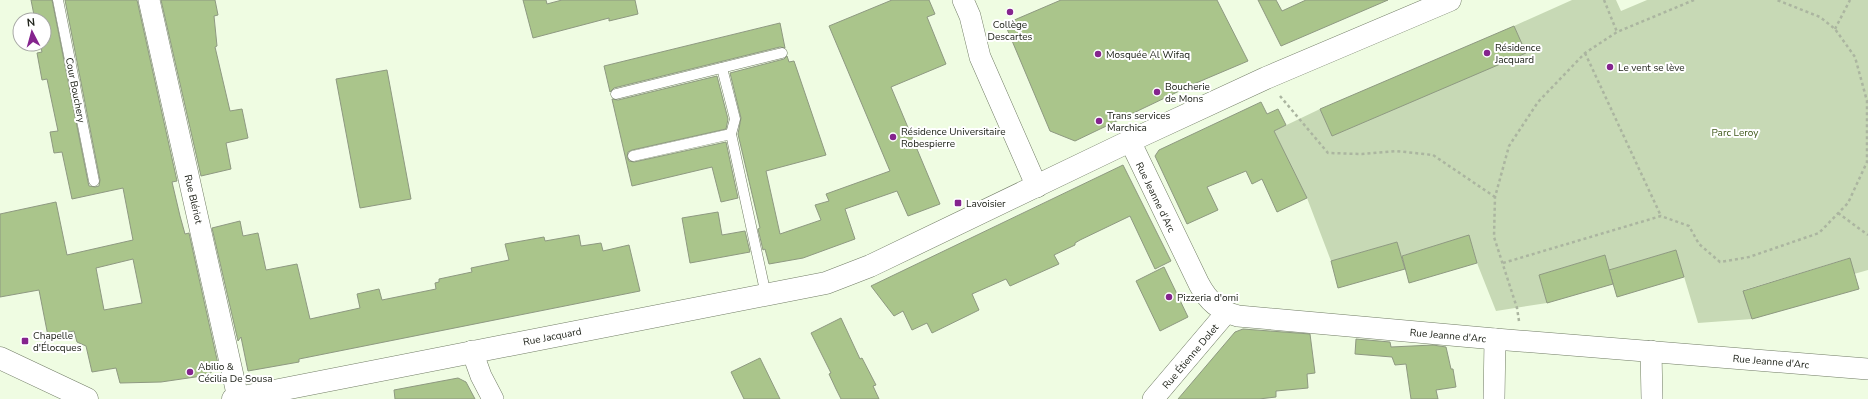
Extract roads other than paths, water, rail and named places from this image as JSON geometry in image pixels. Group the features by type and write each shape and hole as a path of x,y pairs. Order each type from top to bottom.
{"street":[{"name":"Rue Blériot","path":"149,0 237,399"},
{"path":"964,0 970,16 980,57 1037,187"},
{"name":"Rue Jacquard","path":"237,399 293,393 472,351 826,283 870,266 1266,78 1450,0"},
{"name":"Rue Jeanne d'Arc","path":"1130,142 1198,284 1213,304 1226,313 1238,316 1495,339 1868,369"},
{"name":"Rue Étienne Dolet","path":"1153,399 1226,313"},
{"path":"1494,399 1495,339"},
{"path":"472,351 481,376 493,399"},
{"path":"1652,351 1652,399"},
{"path":"0,358 87,399"}],"lane":[{"name":"Cour Bouchery","path":"58,0 94,181"},
{"path":"616,94 782,53"},
{"path":"722,68 735,119 731,134 766,295"},
{"path":"633,156 731,134"}],"place":[{"name":"Collège Descartes","path":"1010,12"},
{"name":"Résidence Jacquard","path":"1487,53"},
{"name":"Mosquée Al Wifaq","path":"1098,54"},
{"name":"Le vent se lève","path":"1610,67"},
{"name":"Boucherie de Mons","path":"1157,92"},
{"name":"Trans services Marchica","path":"1099,121"},
{"name":"Résidence Universitaire Robespierre","path":"893,137"},
{"name":"Lavoisier","path":"958,203"},
{"name":"Pizzeria d'omi","path":"1169,297"},
{"name":"Chapelle d'Élocques","path":"25,341"},
{"name":"Abilio & Cécilia De Sousa","path":"190,372"}],"park label":[{"name":"Parc Leroy","path":"1735,132"}]}
